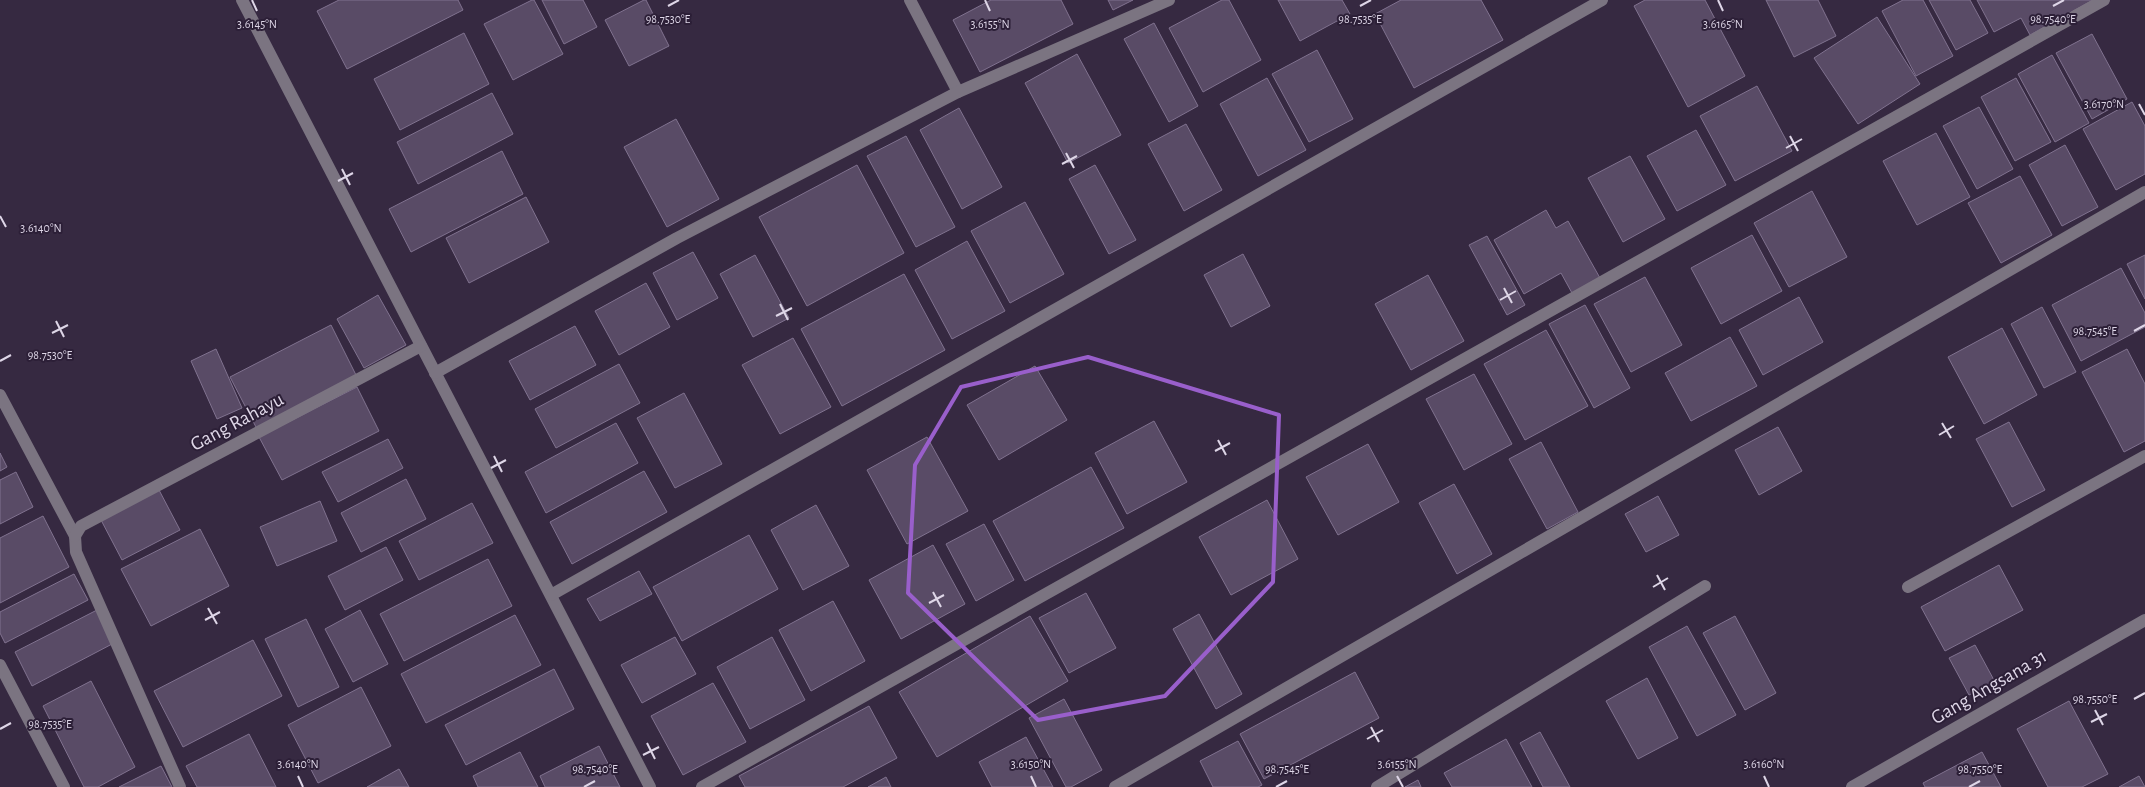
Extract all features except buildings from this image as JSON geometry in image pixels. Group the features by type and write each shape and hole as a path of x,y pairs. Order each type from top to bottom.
{"street":[{"path":"242,0 650,787"},
{"path":"910,0 958,92"},
{"path":"435,373 677,238 958,92 1169,0"},
{"path":"550,595 1602,0"},
{"path":"702,787 2104,0"},
{"path":"1115,787 2145,192"},
{"name":"Gang Rahayu","path":"75,536 81,526 421,346"},
{"path":"0,396 75,536 76,552 180,787"},
{"path":"1908,587 2145,456"},
{"path":"1377,787 1705,586"},
{"name":"Gang Angsana 31","path":"1852,787 2145,620"},
{"path":"0,665 64,787"}],"highlighted area":[{"path":"1088,357 1279,415 1273,582 1165,696 1038,720 908,593 915,465 961,387"}]}
